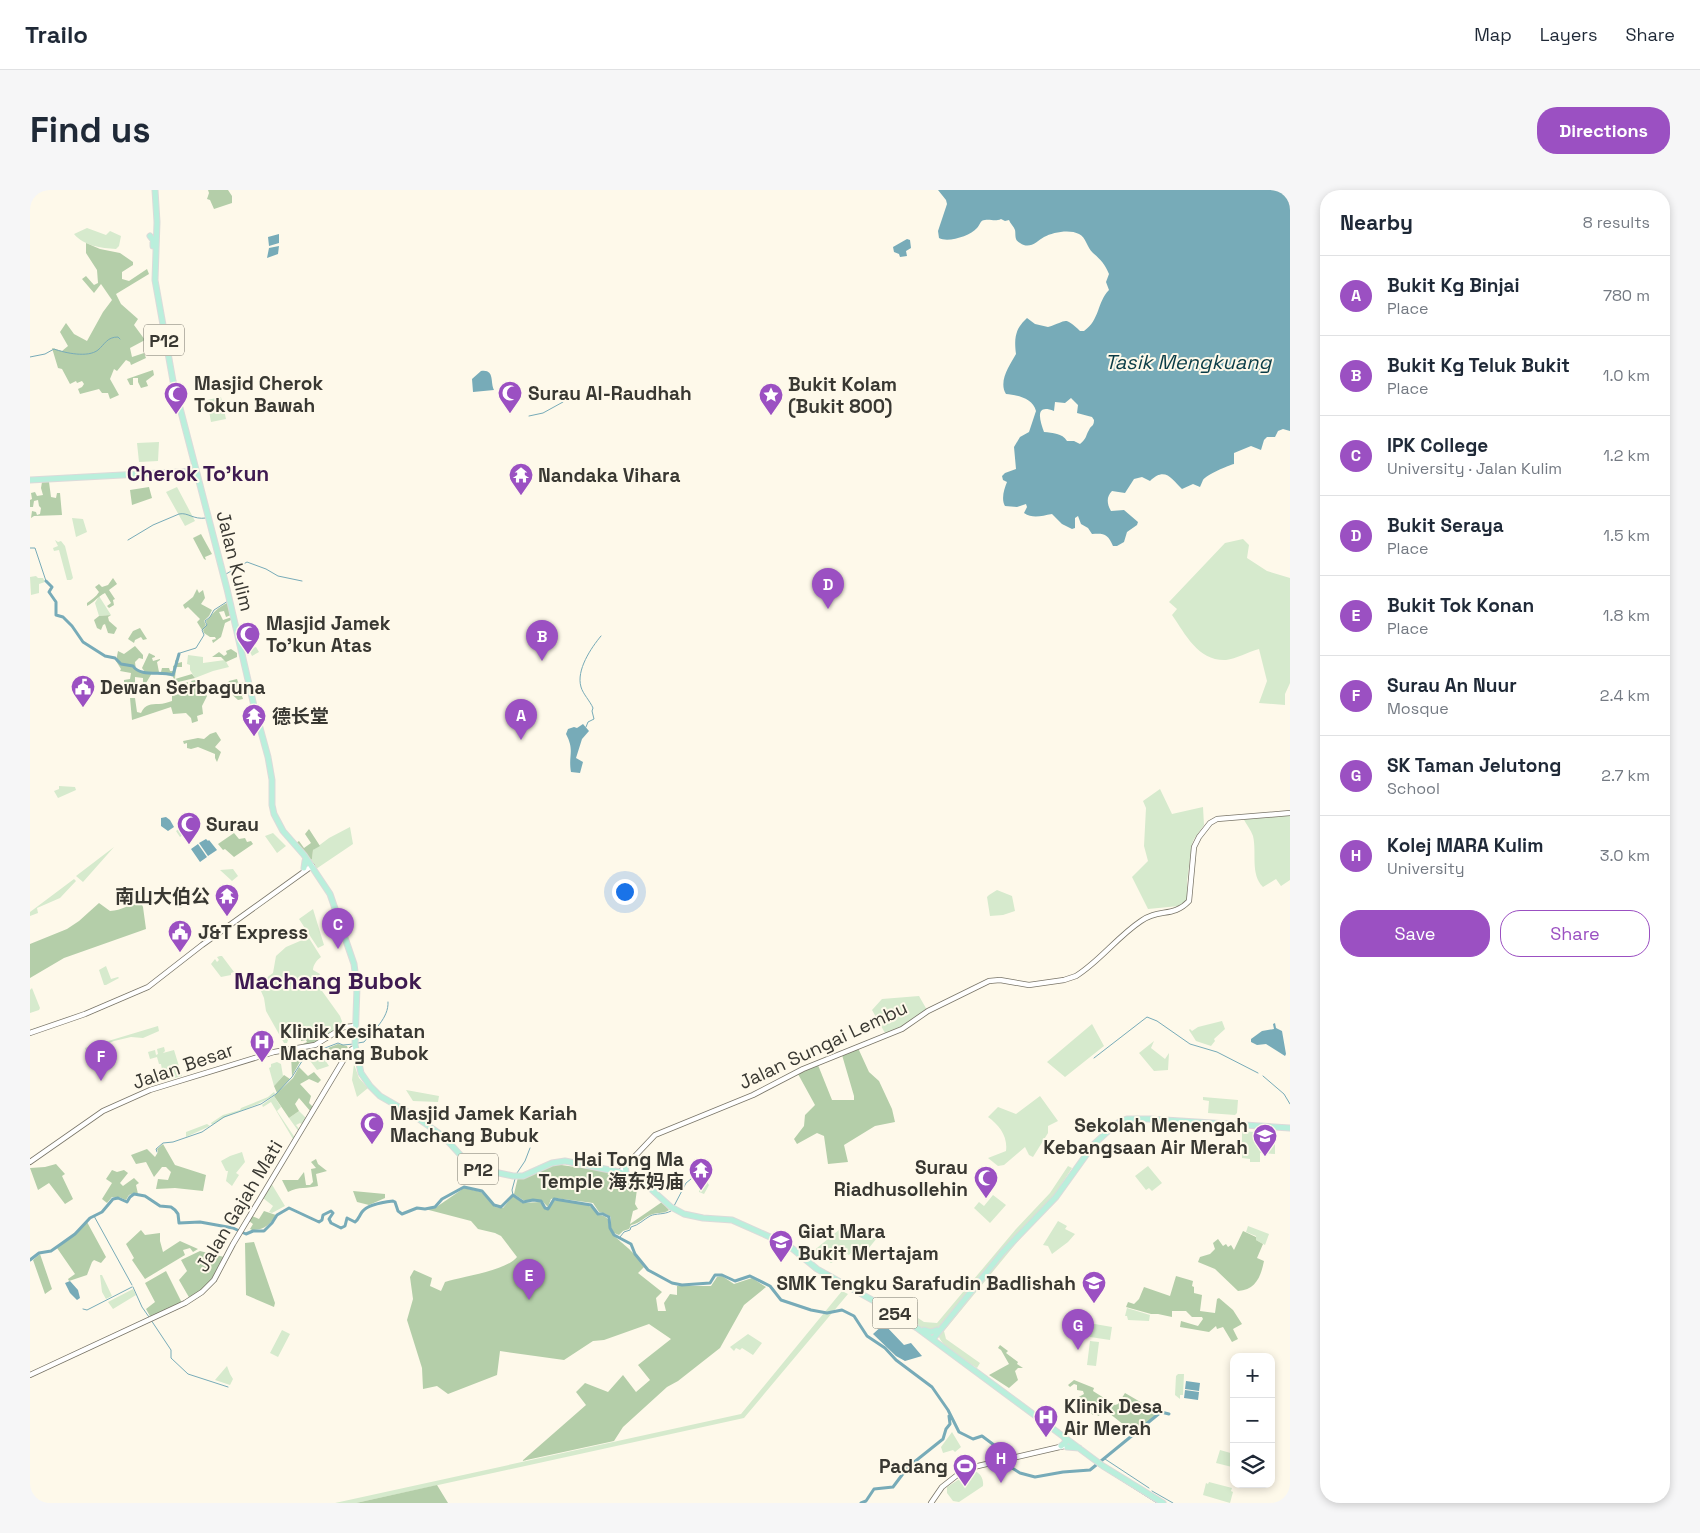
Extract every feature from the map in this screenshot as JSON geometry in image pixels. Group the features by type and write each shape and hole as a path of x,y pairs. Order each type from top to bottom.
{"main road":[{"name":"Jalan Kulim","path":"154,190 156,294 166,351 228,589 254,706 270,764 274,814 283,831 298,848 334,903 355,967 357,987 355,1045 359,1069 365,1080 374,1091 443,1136 465,1160 477,1168 518,1176 559,1161 622,1171 644,1182 671,1207 682,1213 703,1218 732,1220 784,1243 804,1258"},
{"name":"Jalan Kulim","path":"154,190 156,244"},
{"path":"156,216 158,231 162,236 156,244"},
{"path":"155,227 150,235 153,242 155,261"},
{"path":"189,471 193,467 194,462"},
{"path":"30,480 196,470"},
{"path":"189,471 198,478"},
{"name":"Jalan Sungai Lembu","path":"625,1165 655,1135 753,1095 816,1064 902,1029 928,1011 989,981 1000,980 1029,985 1064,980 1076,976 1140,921 1155,914 1174,912 1187,903 1190,896 1194,847 1199,836 1212,821 1232,817 1290,813"},
{"path":"30,1033 85,1014 148,987 309,867"},
{"name":"Jalan Besar","path":"30,1162 103,1111 150,1090 274,1052 315,1045 344,1026 356,1026"},
{"name":"Jalan Gajah Mati","path":"30,1375 192,1299 206,1289 218,1274 241,1231 347,1054 355,1045"},
{"path":"932,1337 1054,1196 1092,1142 1115,1122 1123,1118 1132,1117 1198,1118 1290,1127"},
{"path":"622,1171 625,1165"},
{"name":"254","path":"804,1258 875,1298 942,1342 1012,1394 1030,1411"},
{"name":"254","path":"804,1258 826,1274 895,1313 932,1337 1066,1436"},
{"path":"924,1330 930,1332 938,1331"},
{"path":"938,1331 938,1336 942,1342"},
{"path":"1066,1436 1104,1465 1163,1503"},
{"path":"1064,1447 1066,1436"},
{"path":"1064,1447 1076,1447 1076,1444"},
{"path":"931,1503 942,1487 963,1470 1076,1444"},
{"path":"1104,1465 1168,1503"}],"green space":[{"path":"208,190 228,190 232,196 232,203 214,209 210,200 207,199"},
{"path":"87,228 106,235 110,231 121,236 119,246 116,249 93,246 74,234"},
{"path":"86,243 100,249 120,253 133,262 133,265 122,272 122,279 129,281 147,269 149,274 116,294 121,304 138,319 134,325 145,340 130,348 132,357 144,353 146,358 131,365 126,360 117,371 114,369 110,379 119,395 110,399 108,393 102,393 99,389 80,394 78,389 84,384 82,381 77,383 76,381 70,384 62,369 58,368 52,348 62,351 68,346 60,332 66,323 74,334 87,341 112,300 101,284 94,293 82,279 86,276 94,285 98,283 97,270 86,253"},
{"path":"153,370 154,375 146,381 148,386 141,388 138,378 133,378 133,385 130,385 127,379"},
{"path":"221,397 226,419 211,422 207,400"},
{"path":"159,442 158,461 139,462 137,443"},
{"path":"42,482 49,482 51,497 56,498 57,493 60,493 62,515 34,516 31,518 32,511 36,512 37,515 40,514 41,508 38,500 34,501 33,507 30,507 30,500 32,499 31,493 35,492 37,496 43,495"},
{"path":"149,487 152,498 132,505 130,490"},
{"path":"177,487 195,521 185,526 166,492"},
{"path":"72,518 83,519 87,532 76,537"},
{"path":"201,534 212,554 205,557 206,560 193,538"},
{"path":"1243,539 1249,545 1247,558 1267,571 1290,578 1290,683 1285,694 1285,705 1259,703 1267,681 1259,649 1226,660 1208,656 1194,645 1172,615 1177,609 1169,602 1225,543"},
{"path":"55,540 61,541 65,546 73,578 71,580 67,580 59,550 54,551 53,548 58,546"},
{"path":"30,577 43,578 45,582 39,584 39,593 31,595"},
{"path":"113,578 117,584 109,590 115,599 113,600 114,605 109,608 107,606 111,603 105,593 87,606 87,603 99,592 95,587 99,584 102,587 108,585"},
{"path":"197,589 199,593 203,590 205,598 201,604 212,610 204,621 206,625 202,630 197,622 200,619 188,607 185,609 183,605 193,597"},
{"path":"99,596 111,615 99,616 95,603"},
{"path":"229,602 231,615 226,617 224,611 219,612 223,620 232,617 233,625 231,620 225,623 221,637 213,643 212,640 216,639 215,637 210,637 203,630 207,625 206,621 218,609"},
{"path":"111,615 108,617 109,621 117,628 114,634 108,633 105,624 101,630 97,628 94,620 99,616"},
{"path":"140,628 147,639 143,640 141,637 135,640 134,643 128,639 133,631"},
{"path":"249,641 253,648 256,647 259,652 252,656 248,648 243,650 242,643"},
{"path":"135,646 143,655 143,659 139,658 135,662 136,670 145,672 142,668 149,653 155,656 152,658 153,661 160,659 157,662 159,672 161,672 162,668 169,668 170,671 173,671 173,666 178,657 178,663 182,662 182,667 176,667 175,679 192,674 195,678 174,683 173,676 152,673 146,683 143,683 143,678 135,677 135,684 130,683 129,687 124,688 124,680 130,679 131,673 120,671 121,669 116,661 118,651 124,654"},
{"path":"231,649 237,653 237,657 226,662 221,657 212,657 219,652 224,656 227,654 226,651"},
{"path":"188,655 203,657 203,663 225,660 229,667 195,678 190,670 190,665 187,664"},
{"path":"237,679 238,682 245,684 239,686 241,692 246,693 242,696 243,699 238,700 226,687 229,681"},
{"path":"195,680 207,696 202,706 203,714 197,716 198,721 192,723 191,718 186,713 173,714 171,707 132,720 130,698 135,698 137,712 141,713 149,705 172,701 172,696 182,693 180,685 188,682 189,689 195,688 191,681"},
{"path":"216,732 221,740 215,747 221,752 217,762 215,754 198,747 187,748 187,743 184,744 183,741 198,738 204,739"},
{"path":"59,786 75,787 76,790 58,798 54,791 59,789"},
{"path":"1160,789 1172,814 1203,807 1204,825 1192,844 1187,881 1187,900 1179,906 1148,909 1132,877 1148,861 1144,846 1146,808 1143,801"},
{"path":"1290,815 1290,880 1281,886 1276,879 1263,887 1255,870 1253,836 1243,818"},
{"path":"194,818 199,823 180,837 176,831"},
{"path":"350,827 353,844 316,869 309,861 312,859 313,850 329,838"},
{"path":"309,829 320,846 313,850 312,859 309,861 296,843 299,841 304,848 311,843 305,834"},
{"path":"234,833 239,839 245,838 247,842 251,841 253,844 234,857 225,849 223,850 218,844"},
{"path":"273,833 286,846 277,853 265,836"},
{"path":"114,847 83,882 76,876"},
{"path":"233,869 238,876 232,881 220,870"},
{"path":"74,879 76,881 60,898 37,908 38,913 30,916 30,912"},
{"path":"179,886 189,900 181,908 177,906 180,899 176,889"},
{"path":"997,890 1012,896 1015,911 1003,915 990,916 987,897"},
{"path":"139,898 143,907 146,929 64,958 30,978 30,944 67,929 99,903 110,911 125,907"},
{"path":"313,909 324,945 318,948 299,919"},
{"path":"309,938 321,957 313,968 313,970 320,974 316,982 340,1016 343,1024 340,1026 338,1022 333,1025 336,1031 320,1041 317,1037 316,1028 293,1025 287,1043 284,1043 266,1011 264,998 258,984 273,973 276,956 286,947"},
{"path":"222,956 234,972 231,975 221,977 211,964 215,959 217,962 219,960 217,957"},
{"path":"106,966 111,979 119,978 104,985 99,970"},
{"path":"32,988 40,1008 30,1013 30,990"},
{"path":"919,996 927,1010 910,1023 885,1033 872,1010 882,999"},
{"path":"1222,1021 1225,1029 1214,1039 1215,1041 1211,1046 1196,1041 1189,1030 1192,1031 1198,1027"},
{"path":"1092,1024 1104,1046 1065,1077 1047,1062"},
{"path":"158,1026 159,1031 143,1038 131,1037 114,1041 87,1054 85,1048"},
{"path":"300,1026 316,1028 317,1037 320,1042 303,1046 307,1042 306,1040 301,1041"},
{"path":"1154,1041 1151,1048 1165,1059 1169,1053 1168,1070 1154,1071 1139,1053"},
{"path":"338,1044 347,1046 348,1049 343,1058 328,1048"},
{"path":"164,1047 165,1051 163,1053 174,1050 182,1076 164,1081 161,1064 159,1064 157,1057 150,1059 148,1052 155,1050 156,1055 158,1054 157,1049"},
{"path":"858,1048 869,1072 879,1081 892,1109 895,1122 875,1126 844,1145 848,1162 828,1164 824,1136 817,1133 797,1144 794,1139 804,1126 805,1115 815,1105 798,1074 818,1065 832,1100 854,1100 842,1055"},
{"path":"306,1049 308,1054 302,1058 292,1076 291,1055 296,1055"},
{"path":"319,1051 329,1066 317,1070 308,1058"},
{"path":"277,1062 281,1064 283,1076 274,1086 269,1068 271,1064"},
{"path":"354,1064 359,1078 368,1088 357,1097 352,1080"},
{"path":"299,1067 308,1076 314,1072 321,1080 318,1083 309,1079 300,1084 311,1096 309,1103 313,1107 311,1112 299,1098 295,1104 299,1111 289,1118 274,1096 293,1078"},
{"path":"284,1075 290,1079 277,1093 274,1086"},
{"path":"406,1090 439,1096 438,1102 413,1101"},
{"path":"274,1092 275,1094 252,1107 227,1116 212,1125 211,1123 223,1115 240,1110 268,1097"},
{"path":"274,1096 281,1107 277,1111 295,1138 287,1151 293,1139 271,1102 263,1107 262,1105"},
{"path":"1040,1096 1058,1121 1048,1126 1048,1133 1033,1157 1029,1155 1025,1147 1004,1165 998,1166 988,1158 1006,1151 1006,1140 999,1127 988,1117 998,1107 1016,1114"},
{"path":"1203,1097 1238,1100 1237,1113 1235,1115 1208,1113 1209,1101 1203,1100"},
{"path":"299,1111 307,1119 303,1125 300,1123 296,1125 300,1130 299,1132 289,1118"},
{"path":"207,1124 210,1126 186,1137 186,1132"},
{"path":"1242,1131 1266,1133 1275,1138 1275,1154 1260,1153 1260,1162 1250,1162 1250,1159 1242,1158"},
{"path":"163,1144 175,1165 206,1175 203,1191 175,1188 156,1189 158,1179 168,1180 171,1172 166,1167 162,1167 154,1177 146,1162 136,1164 131,1155 147,1149 155,1157 158,1152 157,1149"},
{"path":"242,1152 245,1162 236,1173 239,1175 232,1186 226,1181 228,1171 226,1171 221,1161"},
{"path":"316,1159 318,1164 327,1171 316,1174 318,1186 288,1192 282,1180 298,1180 304,1172 306,1185 310,1185 313,1182 311,1169 316,1168 311,1162"},
{"path":"56,1164 65,1174 62,1176 73,1199 65,1204 49,1183 38,1190 30,1168"},
{"path":"554,1164 618,1173 638,1182 635,1204 638,1209 633,1211 630,1224 662,1202 669,1210 650,1215 631,1225 629,1229 619,1235 614,1233 611,1228 611,1217 599,1212 593,1203 555,1198 551,1199 548,1207 541,1200 523,1200 514,1194 518,1177 527,1177"},
{"path":"1068,1166 1072,1168 1054,1196 1058,1199 1027,1230 944,1331 946,1339 980,1363 977,1368 947,1348 937,1330 924,1330 909,1319 912,1314 924,1322 937,1323 1016,1229 1050,1193"},
{"path":"1148,1166 1162,1183 1152,1191 1149,1188 1146,1190 1135,1176"},
{"path":"112,1170 117,1172 124,1170 128,1173 120,1183 123,1186 134,1178 139,1183 136,1185 138,1194 129,1195 126,1200 112,1197 107,1203 102,1199 112,1183 106,1179"},
{"path":"703,1181 704,1185 707,1182 709,1185 704,1194 699,1192 700,1182"},
{"path":"271,1183 285,1206 272,1213 269,1212 273,1206 263,1198"},
{"path":"464,1188 481,1192 495,1207 503,1208 513,1196 522,1203 540,1202 548,1210 554,1201 568,1201 590,1206 598,1215 608,1219 610,1230 613,1234 635,1254 644,1267 638,1273 662,1292 656,1298 658,1311 666,1311 664,1303 670,1294 677,1295 677,1286 711,1286 717,1277 722,1276 734,1284 752,1278 766,1287 744,1305 720,1348 678,1381 667,1387 623,1427 614,1441 522,1461 586,1405 576,1392 585,1383 608,1392 623,1375 636,1392 650,1380 638,1365 671,1339 649,1324 604,1340 593,1341 564,1360 500,1351 497,1375 448,1394 437,1386 423,1389 422,1368 407,1320 413,1299 410,1277 414,1270 432,1278 430,1286 441,1291 445,1282 504,1266 517,1257 501,1236 478,1229 471,1221 425,1209 435,1208"},
{"path":"353,1191 385,1194 385,1198 369,1205 357,1202"},
{"path":"993,1195 1006,1205 990,1223 974,1208 979,1202 984,1206"},
{"path":"264,1211 276,1215 263,1228 250,1229 253,1224 249,1221 252,1216 259,1219"},
{"path":"1058,1221 1067,1226 1065,1229 1075,1234 1052,1254 1048,1246 1043,1245"},
{"path":"87,1222 106,1257 101,1263 94,1260 87,1275 69,1281 68,1279 75,1274 57,1248 76,1234"},
{"path":"845,1225 858,1240 868,1234 871,1238 877,1238 864,1254 856,1247 849,1255 847,1254 831,1263 825,1259 806,1257"},
{"path":"1248,1226 1269,1234 1265,1245 1256,1240 1256,1236 1246,1232"},
{"path":"141,1230 145,1235 160,1233 163,1252 180,1241 198,1249 193,1252 190,1248 183,1250 185,1255 145,1279 132,1260 134,1258 126,1244"},
{"path":"1243,1231 1256,1237 1256,1240 1263,1244 1257,1258 1264,1261 1257,1281 1249,1288 1238,1291 1215,1269 1198,1262 1200,1257 1210,1254 1215,1249 1213,1243 1218,1239 1223,1246 1226,1244 1228,1247 1231,1245 1234,1250"},
{"path":"254,1242 275,1303 274,1307 246,1295 245,1243"},
{"path":"200,1251 224,1257 211,1281 190,1299 179,1280 187,1271 181,1260"},
{"path":"40,1254 52,1289 45,1294 33,1260"},
{"path":"166,1271 182,1303 151,1318 146,1309 155,1302 145,1283"},
{"path":"100,1275 102,1275 112,1296 106,1299 102,1292"},
{"path":"1176,1276 1193,1281 1194,1293 1202,1295 1200,1311 1215,1313 1217,1299 1219,1298 1233,1310 1242,1324 1233,1329 1238,1339 1232,1342 1223,1327 1217,1329 1216,1326 1209,1332 1180,1327 1181,1321 1198,1326 1203,1319 1202,1317 1192,1317 1186,1311 1172,1311 1172,1317 1151,1314 1126,1307 1128,1302 1134,1304 1139,1299 1144,1287 1170,1296"},
{"path":"133,1289 136,1295 113,1309 108,1302"},
{"path":"842,1291 848,1294 744,1418 356,1503 335,1503 741,1414"},
{"path":"1127,1308 1150,1315 1149,1321 1128,1320 1127,1316 1125,1316"},
{"path":"1089,1323 1112,1327 1110,1340 1090,1337 1087,1333"},
{"path":"282,1330 290,1334 278,1357 270,1353"},
{"path":"748,1334 762,1343 753,1355 742,1348 740,1350 736,1348 734,1351 730,1347"},
{"path":"1090,1341 1099,1342 1096,1366 1087,1365"},
{"path":"1000,1345 1023,1368 1018,1368 1015,1371 1018,1380 1009,1388 989,1375 1009,1364 998,1348"},
{"path":"227,1366 233,1379 230,1385 215,1380"},
{"path":"1184,1374 1183,1395 1180,1395 1180,1399 1175,1395 1176,1376"},
{"path":"1074,1380 1094,1388 1093,1391 1115,1405 1118,1404 1125,1393 1149,1407 1153,1407 1155,1404 1160,1405 1160,1411 1150,1421 1133,1432 1105,1410 1101,1411 1099,1416 1093,1415 1086,1410 1088,1403 1083,1401 1079,1403 1077,1398 1084,1394 1083,1391 1077,1390 1077,1385 1074,1384 1070,1387 1068,1385"},
{"path":"952,1432 961,1447 955,1452 953,1450 943,1453 941,1447"},
{"path":"1220,1450 1230,1453 1230,1466 1216,1463"},
{"name":"Padang","path":"972,1471 977,1472 981,1476 983,1486 959,1502 953,1501 947,1493 947,1487"},
{"path":"1209,1482 1232,1488 1231,1491 1233,1492 1230,1503 1203,1495 1206,1483 1208,1484"},
{"path":"437,1485 448,1503 356,1503"}],"water":[{"name":"Tasik Mengkuang","path":"938,190 1290,190 1290,431 1283,429 1278,431 1275,437 1267,437 1261,450 1251,446 1234,453 1234,464 1208,476 1203,480 1200,487 1193,484 1182,489 1164,474 1150,481 1142,477 1134,479 1125,493 1112,491 1108,501 1111,511 1124,510 1138,522 1137,525 1127,532 1124,542 1117,546 1113,546 1105,535 1092,534 1088,528 1081,524 1078,516 1075,518 1075,528 1072,529 1062,524 1052,514 1027,515 1024,513 1027,507 1026,504 1017,507 1005,506 1003,497 1007,482 1003,480 1002,476 1016,469 1014,447 1020,437 1029,432 1036,411 1028,400 1020,396 1006,394 1004,389 1003,384 1006,373 1016,354 1015,338 1018,330 1027,318 1035,324 1048,327 1067,321 1080,331 1084,331 1093,322 1102,300 1109,290 1106,282 1109,274 1106,267 1091,251 1081,235 1075,232 1066,231 1052,234 1027,246 1018,242 1015,230 1009,220 1001,219 983,220 974,231 959,238 948,240 939,238 938,231 947,204","holes":["1071,398 1078,405 1077,413 1092,417 1094,420 1094,424 1080,444 1074,441 1067,441 1063,436 1044,432 1040,418 1043,409 1054,411 1055,402 1065,403"]},
{"path":"279,234 279,243 269,246 268,237"},
{"path":"907,239 910,240 911,248 906,251 907,256 900,257 899,254 894,252 893,247"},
{"path":"279,246 278,254 267,258 269,248"},
{"path":"481,371 490,374 494,390 473,392 472,379"},
{"path":"583,724 589,731 582,739 576,758 583,762 580,773 571,772 571,749 566,734 568,729 577,728"},
{"path":"166,817 174,827 168,831 161,826 161,818"},
{"path":"206,839 217,850 208,856 199,843"},
{"path":"198,844 207,857 200,862 191,849"},
{"path":"1275,1023 1276,1028 1282,1031 1285,1056 1266,1044 1257,1045 1251,1042 1251,1039 1262,1031 1274,1029 1273,1024"},
{"path":"70,1281 78,1290 80,1298 77,1300 70,1293 65,1283"},
{"path":"884,1324 904,1345 911,1343 922,1356 905,1361 896,1356 873,1334"},
{"path":"1186,1381 1200,1383 1199,1391 1185,1389"},
{"path":"1185,1390 1199,1392 1198,1400 1184,1398"}],"waterway":[{"path":"30,357 45,354 54,349 70,353 88,354 98,350 111,338 118,337 120,339"},
{"path":"529,416 543,413 563,402"},
{"path":"128,540 153,525 179,514 206,518"},
{"path":"30,548 35,548 46,581"},
{"path":"226,574 247,562 278,576 302,581"},
{"path":"46,581 52,587 49,592 56,602 56,615 63,617 83,642 105,656 115,658"},
{"path":"180,653 196,648 204,635 202,630 207,625 205,621 214,610 228,601"},
{"path":"586,727 588,722 594,719 593,708 581,687 582,667 601,636"},
{"path":"116,659 121,664 133,666 146,673 173,675 179,654"},
{"path":"358,1043 364,1042 380,1024 388,1008 388,1002"},
{"path":"1094,1058 1147,1017 1157,1021 1190,1044 1217,1052 1258,1073"},
{"path":"157,1152 156,1149 163,1143 173,1142 202,1132 224,1117 261,1104 276,1094 292,1077 304,1058 312,1053 338,1043 343,1045 354,1044"},
{"path":"1263,1076 1284,1094 1290,1104"},
{"path":"1152,1123 1196,1126"},
{"path":"517,1173 525,1161 530,1148"},
{"path":"513,1195 512,1190 515,1179"},
{"path":"674,1206 686,1183 691,1179"},
{"path":"30,1260 39,1253 51,1251 75,1234 90,1218 102,1212 113,1199 118,1198 127,1202 134,1194 145,1196 160,1206 171,1207 178,1214 179,1223 200,1222 233,1228 246,1234 253,1231 264,1231 277,1215 289,1208 319,1222 322,1220 323,1215 331,1211 333,1213 329,1219 331,1223 341,1228 345,1226 347,1218 355,1222 362,1212 372,1205 393,1201 398,1211 402,1214 417,1208 435,1207 442,1199 464,1187 482,1191 494,1205 501,1207 513,1195 523,1202 541,1201 545,1208 548,1209 554,1199 591,1205 598,1214 609,1217 610,1228 614,1235 631,1244 635,1254 648,1270 672,1283 682,1285 710,1283 715,1275 722,1275 735,1281 750,1276 770,1286 781,1300 811,1310 827,1313 842,1310 854,1316 867,1336 885,1348 896,1360 932,1387 948,1410 959,1432 973,1439 982,1436 994,1445 1002,1456"},
{"path":"620,1237 624,1232 630,1230 631,1227 650,1216 671,1211"},
{"path":"94,1216 132,1285"},
{"path":"83,1309 87,1310 132,1287"},
{"path":"133,1287 149,1317"},
{"path":"151,1320 171,1350 171,1358 188,1374 228,1387"},
{"path":"1003,1462 1020,1473 1035,1477 1090,1470 1161,1412 1169,1414"},
{"path":"861,1503 866,1501 874,1489 893,1487 908,1467 943,1439 946,1429 950,1424 949,1416"},
{"path":"1105,1459 1149,1488"},
{"path":"1097,1465 1157,1503"},
{"path":"1152,1491 1173,1503"}],"place":[{"name":"Surau Al-Raudhah","path":"510,414"},
{"name":"Masjid Cherok Tokun Bawah","path":"176,415"},
{"name":"Bukit Kolam (Bukit 800)","path":"771,416"},
{"name":"Nandaka Vihara","path":"521,496"},
{"name":"Bukit Seraya","path":"828,609"},
{"name":"Masjid Jamek To'kun Atas","path":"248,655"},
{"name":"Bukit Kg Teluk Bukit","path":"542,661"},
{"name":"Dewan Serbaguna","path":"83,708"},
{"name":"德长堂","path":"254,737"},
{"name":"Bukit Kg Binjai","path":"521,740"},
{"name":"Surau","path":"189,845"},
{"name":"南山大伯公","path":"227,917"},
{"name":"IPK College","path":"338,949"},
{"name":"J&T Express","path":"180,953"},
{"name":"Klinik Kesihatan Machang Bubok","path":"262,1063"},
{"name":"Surau An Nuur","path":"101,1081"},
{"name":"Masjid Jamek Kariah Machang Bubuk","path":"372,1145"},
{"name":"Sekolah Menengah Kebangsaan Air Merah","path":"1265,1157"},
{"name":"Hai Tong Ma Temple 海东妈庙","path":"701,1191"},
{"name":"Surau Riadhusollehin","path":"986,1199"},
{"name":"Giat Mara Bukit Mertajam","path":"781,1263"},
{"name":"Bukit Tok Konan","path":"529,1300"},
{"name":"SMK Tengku Sarafudin Badlishah","path":"1094,1304"},
{"name":"SK Taman Jelutong","path":"1078,1350"},
{"name":"Klinik Desa Air Merah","path":"1046,1438"},
{"name":"Kolej MARA Kulim","path":"1001,1483"},
{"name":"Padang","path":"965,1487"}],"district":[{"name":"Cherok To'kun","path":"198,473"},
{"name":"Machang Bubok","path":"328,980"}]}
